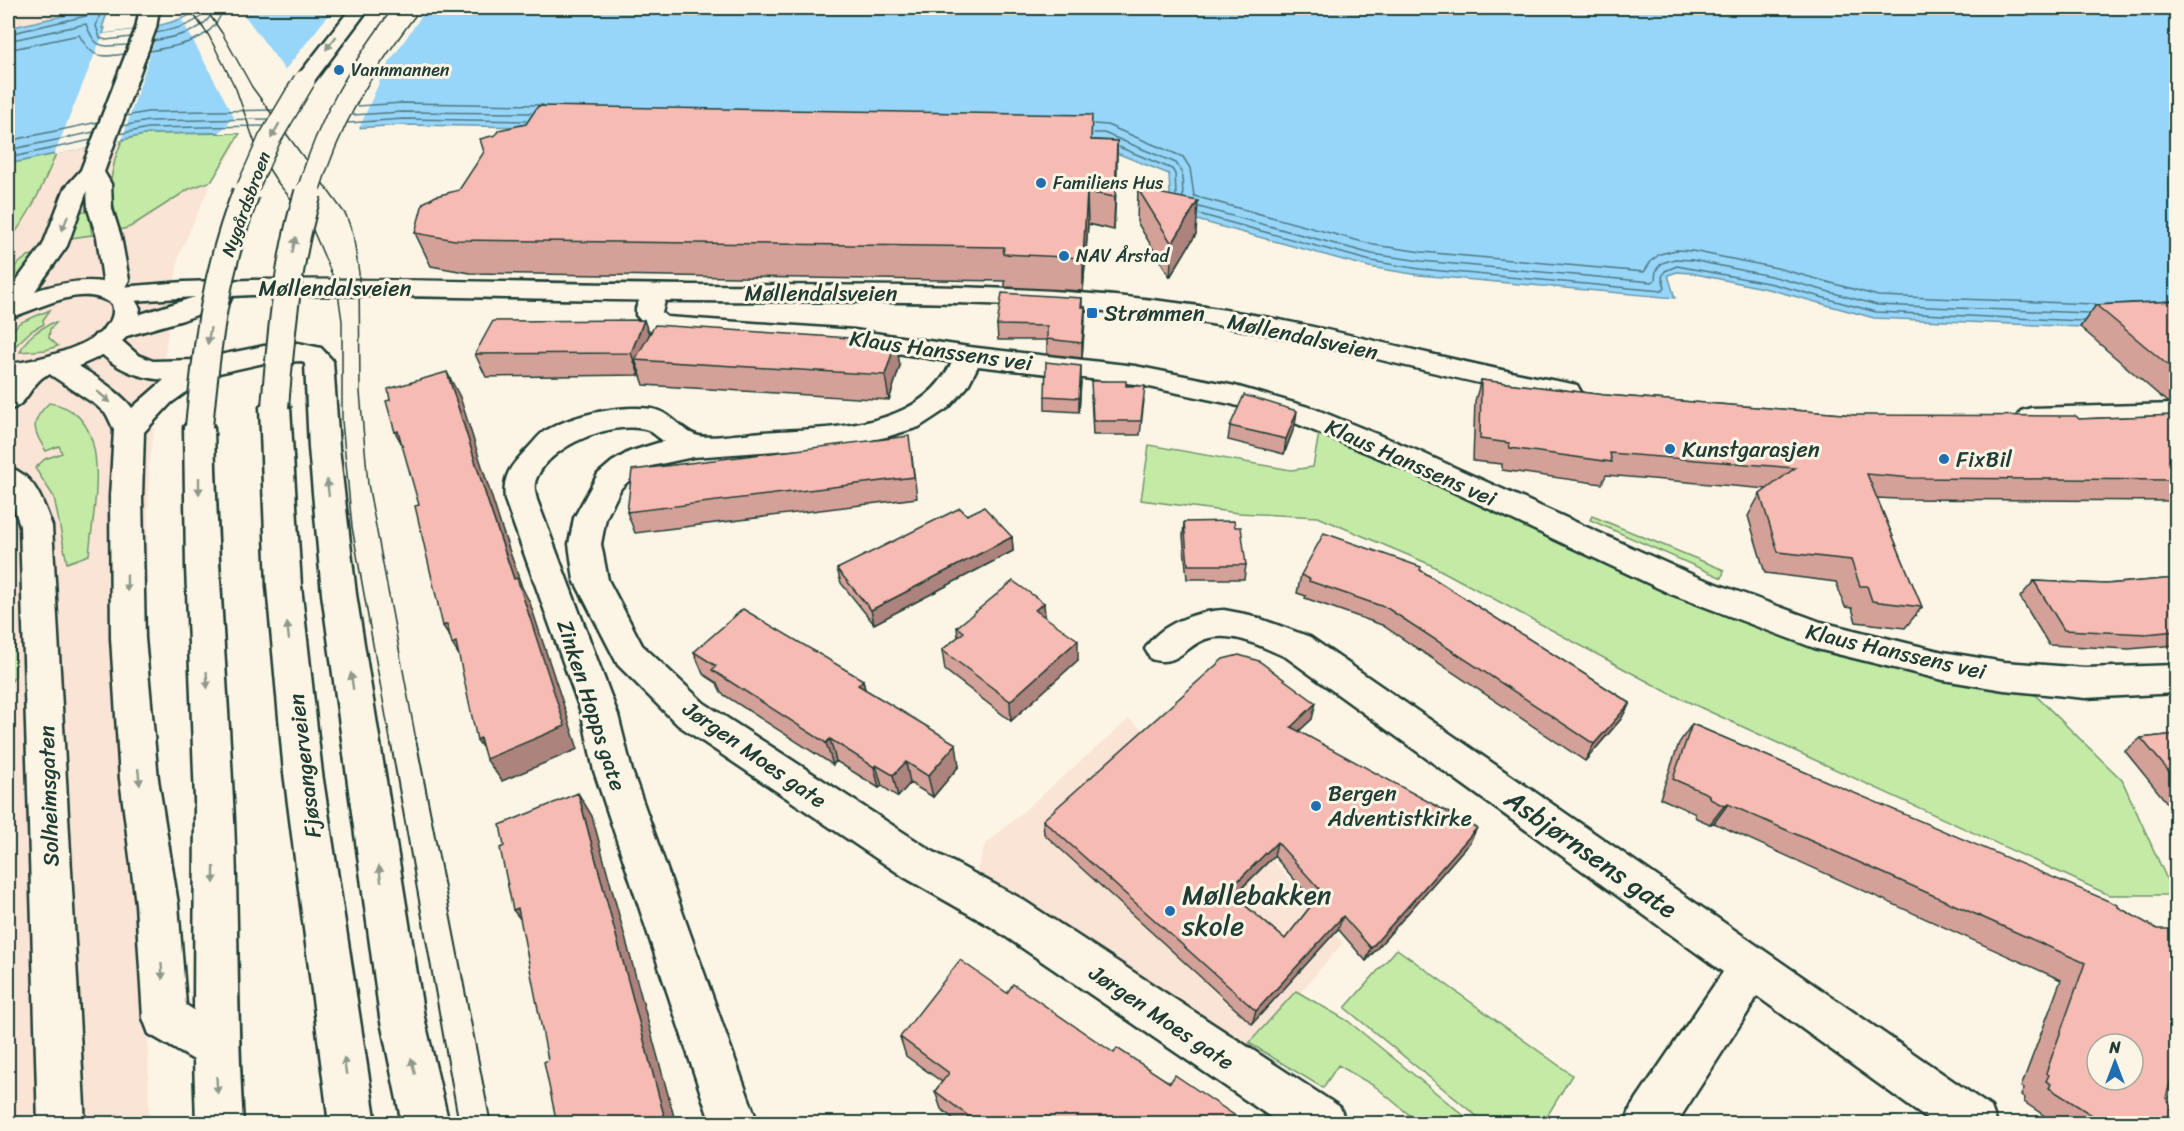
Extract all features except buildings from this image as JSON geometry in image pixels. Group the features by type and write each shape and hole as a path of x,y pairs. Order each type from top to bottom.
{"main road":[{"name":"Nygårdsbroen","path":"214,1047 214,801 203,611 199,427 208,339 235,223 270,139 296,93 326,50 360,8"},
{"name":"Fjøsangerveien","path":"354,1124 303,773 284,586 275,407 281,325 291,258 302,211 328,134 350,91 377,48 407,8"},
{"path":"8,309 55,246 77,188 92,172 149,14"},
{"path":"92,172 99,184 100,209 109,237 116,280 113,293 126,304 127,309 122,323 110,336 136,366 157,370 201,369 293,351 310,354 319,361 324,448 339,594 402,1017 426,1124"},
{"name":"Møllendalsveien","path":"8,309 37,298 84,289 113,293 324,286 654,293 924,293 1028,297 1123,304 1223,318 1293,331 1498,381 1588,395"},
{"name":"Møllendalsveien","path":"32,370 74,358 110,336 246,289"},
{"name":"Klaus Hanssens vei","path":"654,293 649,315 660,325 854,338 969,356 1135,375 1235,394 1305,416 1407,458 1683,585 1817,635 1847,643 1943,666 2004,675 2085,683 2176,679"},
{"name":"Jørgen Moes gate","path":"969,356 957,381 938,401 909,420 876,430 841,436 693,447 661,452 640,459 623,469 609,482 590,519 585,544 591,580 630,655 691,714 918,864 1005,912 1323,1124"},
{"path":"129,430 144,410 161,394 201,369"},
{"path":"8,401 32,370 106,398 119,410 129,430 126,497 128,638 139,779 157,904 165,1018 214,1047 220,1124"},
{"path":"2004,417 2176,414"},
{"name":"Zinken Hopps gate","path":"693,447 652,419 617,419 579,428 555,438 524,472 519,486 521,500 600,715 613,771 735,1124"},
{"name":"Solheimsgaten","path":"8,478 26,497 36,526 62,1124"},
{"name":"Asbjørnsens gate","path":"1163,650 1198,628 1219,624 1262,631 1298,647 1974,1124"},
{"path":"1648,1124 1735,994 1749,965"}],"shaded area":[{"path":"8,8 98,8 8,28"},
{"path":"235,133 236,147 212,181 179,255 149,464 144,740 149,1123 8,1123 8,164 148,134"},
{"name":"Møllebakken skole","path":"1129,719 1206,781 1343,943 1247,1054 974,879 985,845"}],"green space":[{"path":"240,133 212,181 189,189 130,227 120,230 109,189 115,159 122,140 148,134"},
{"path":"56,154 30,211 8,242 8,164"},
{"path":"88,210 92,235 70,238 80,212"},
{"path":"39,254 8,289 8,272 28,256"},
{"path":"50,310 43,320 44,324 31,331 12,349 8,346 8,336 19,323"},
{"path":"56,323 50,329 49,338 58,346 46,350 20,352 33,334"},
{"path":"49,403 70,410 84,424 93,443 96,465 96,489 89,555 67,563 54,497 35,468 45,459 62,453 59,446 46,451 36,432 38,416"},
{"path":"1319,433 1385,460 1589,554 2031,691 2122,780 2174,895 2109,895 1669,693 1429,564 1318,517 1238,513 1141,500 1149,445 1291,470 1313,467"},
{"path":"1592,516 1724,570 1722,578 1590,520"},
{"path":"15,631 15,676 8,686 8,643"},
{"path":"1397,949 1572,1075 1543,1123 1485,1123 1345,1008"},
{"path":"1296,991 1348,1021 1473,1123 1419,1123 1376,1087 1338,1065 1323,1088 1249,1043"}],"water":[{"path":"98,8 109,8 102,28 105,28 103,34 144,29 168,23 206,8 2176,8 2176,326 2081,327 1874,318 1772,290 1691,273 1677,272 1668,275 1675,298 1419,275 1369,267 1171,213 1169,174 1099,146 538,127 403,125 307,131 148,134 8,164 8,28"}],"pier":[{"path":"206,8 239,8 285,70 334,8 427,8 386,67 358,131 244,136 245,133 219,133 234,117 182,20"},
{"path":"159,27 122,140 54,155 103,34"}],"tram line":[{"path":"189,8 209,36 236,89 258,152 278,183 309,221 337,286 342,321 342,421 352,527 391,745"},
{"path":"205,8 222,33 252,87 346,215 353,234 359,273 360,392 368,484 417,745"},
{"path":"391,744 459,1124"},
{"path":"417,744 491,1124"}],"place":[{"name":"Vannmannen","path":"339,70"},
{"name":"Familiens Hus","path":"1041,183"},
{"name":"NAV Årstad","path":"1064,256"},
{"name":"Strømmen","path":"1092,313"},
{"name":"Kunstgarasjen","path":"1670,449"},
{"name":"FixBil","path":"1944,459"},
{"name":"Bergen Adventistkirke","path":"1316,806"},
{"name":"Møllebakken skole","path":"1170,911"}]}
